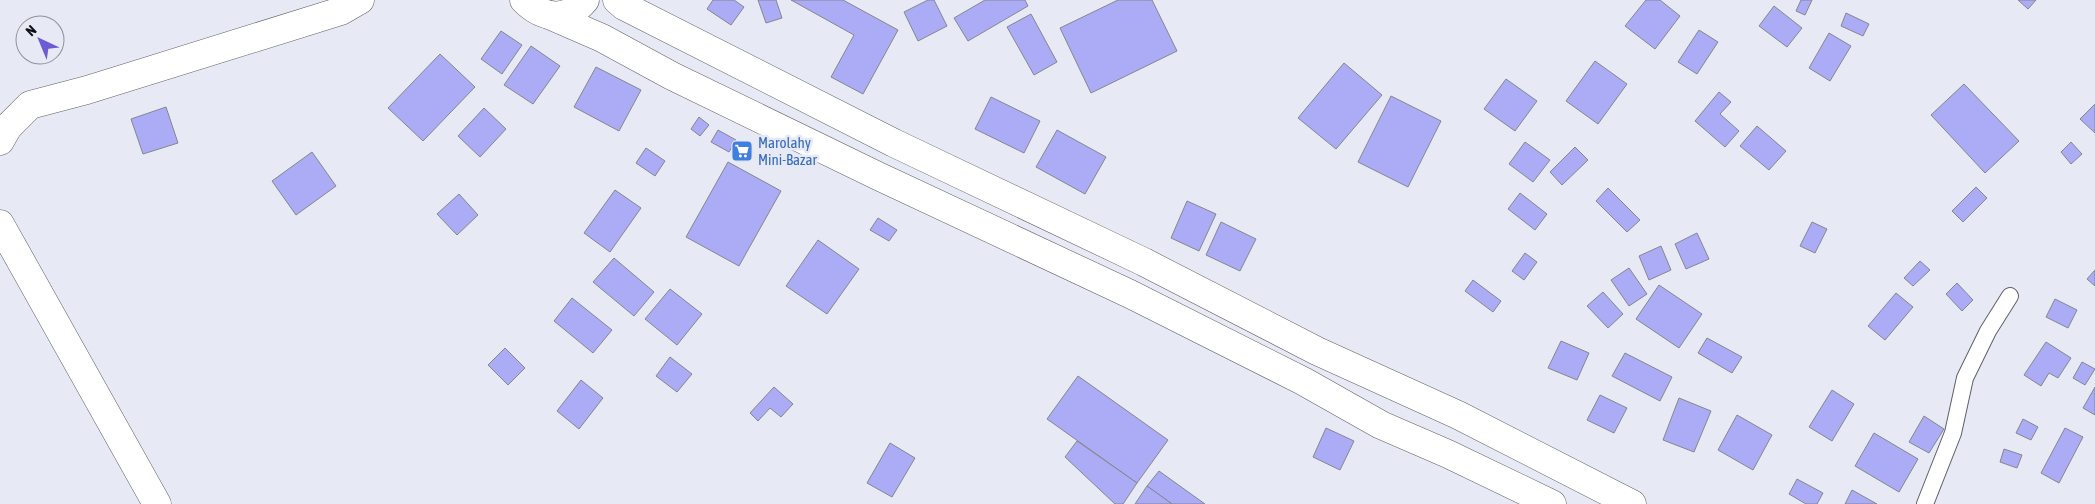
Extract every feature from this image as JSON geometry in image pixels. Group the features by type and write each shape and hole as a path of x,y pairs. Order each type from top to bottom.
{"street":[{"path":"0,113 87,90 341,11 360,0"},
{"path":"524,0 534,10 602,38 672,76 878,176 1130,294 1303,381 1381,425 1448,454 1552,504"},
{"path":"549,15 565,14 579,8 585,0"},
{"path":"617,0 624,6 894,143 1144,262 1317,351 1458,415 1632,504"},
{"path":"0,140 8,127 30,105"},
{"path":"0,224 157,504"},
{"path":"1130,294 1144,262"},
{"path":"1303,381 1317,351"}],"lane":[{"path":"1924,504 1954,434 1965,378 1988,330 2010,296"}],"building":[{"path":"713,0 734,0 744,7 731,25 707,9"},
{"path":"758,0 776,0 782,18 766,23"},
{"path":"791,0 843,0 898,30 863,94 831,77 854,35"},
{"path":"928,0 934,0 947,26 918,41 904,12"},
{"path":"985,0 1025,0 1028,6 968,41 954,18"},
{"path":"1118,0 1152,0 1177,51 1091,93 1060,28"},
{"path":"1646,0 1660,0 1680,16 1655,49 1625,26"},
{"path":"1801,0 1812,0 1805,15 1796,11"},
{"path":"2018,0 2036,0 2028,9"},
{"path":"1774,6 1802,28 1787,47 1759,26"},
{"path":"1846,13 1869,24 1863,36 1841,26"},
{"path":"1031,14 1057,62 1034,75 1007,27"},
{"path":"1699,30 1718,42 1697,74 1678,62"},
{"path":"501,31 522,45 502,74 481,59"},
{"path":"1829,33 1851,46 1830,81 1809,68"},
{"path":"531,46 560,66 533,104 504,85"},
{"path":"440,54 475,87 423,141 388,108"},
{"path":"1595,61 1627,84 1598,124 1566,101"},
{"path":"1344,63 1382,95 1336,149 1298,118"},
{"path":"596,67 641,90 619,131 574,107"},
{"path":"1506,79 1537,101 1515,131 1484,109"},
{"path":"1964,84 2019,141 1985,173 1931,115"},
{"path":"1719,92 1731,102 1720,114 1739,131 1725,147 1695,121"},
{"path":"1391,96 1441,121 1408,187 1358,162"},
{"path":"991,97 1040,121 1024,153 975,129"},
{"path":"2095,104 2095,133 2080,119"},
{"path":"166,107 178,143 143,154 131,119"},
{"path":"484,108 506,129 480,157 458,136"},
{"path":"699,117 709,125 700,136 691,129"},
{"path":"1757,126 1786,151 1769,170 1740,146"},
{"path":"718,130 736,140 729,152 711,142"},
{"path":"1057,130 1106,157 1085,194 1036,167"},
{"path":"1525,142 1550,160 1533,182 1509,164"},
{"path":"2071,142 2082,154 2071,164 2061,152"},
{"path":"1575,147 1588,160 1562,185 1550,172"},
{"path":"646,148 665,161 655,176 636,163"},
{"path":"312,152 336,186 296,215 272,181"},
{"path":"728,162 781,191 739,266 686,237"},
{"path":"1976,187 1987,198 1963,222 1952,211"},
{"path":"1608,188 1640,220 1627,232 1596,201"},
{"path":"615,190 641,208 610,252 584,233"},
{"path":"1520,193 1547,214 1535,230 1508,209"},
{"path":"459,194 478,215 457,235 437,214"},
{"path":"1187,201 1216,214 1199,251 1171,238"},
{"path":"878,218 897,230 889,241 870,230"},
{"path":"1221,222 1256,239 1240,271 1206,255"},
{"path":"1812,222 1827,229 1815,253 1800,246"},
{"path":"1697,233 1709,259 1686,269 1675,244"},
{"path":"818,240 859,269 827,314 786,286"},
{"path":"1661,246 1671,270 1649,280 1639,256"},
{"path":"1525,253 1537,262 1524,280 1512,271"},
{"path":"614,258 654,292 634,316 593,282"},
{"path":"1920,261 1930,270 1913,286 1904,278"},
{"path":"1629,268 1647,294 1629,306 1611,280"},
{"path":"2095,270 2095,286 2087,279"},
{"path":"1473,280 1501,301 1493,312 1465,291"},
{"path":"1957,283 1973,300 1962,311 1946,294"},
{"path":"1659,285 1702,314 1679,348 1636,319"},
{"path":"670,289 702,314 677,345 645,319"},
{"path":"1603,292 1623,314 1608,328 1587,306"},
{"path":"1896,293 1913,307 1885,340 1868,326"},
{"path":"572,298 612,330 593,353 554,321"},
{"path":"2055,299 2077,310 2068,328 2046,317"},
{"path":"1707,338 1742,357 1732,373 1698,353"},
{"path":"1561,341 1589,353 1577,380 1548,368"},
{"path":"2046,342 2071,358 2058,378 2049,373 2041,386 2024,375"},
{"path":"505,348 525,368 508,385 488,365"},
{"path":"1625,353 1672,377 1660,401 1612,376"},
{"path":"670,357 692,374 677,392 656,376"},
{"path":"2082,362 2095,369 2085,385 2073,378"},
{"path":"1078,376 1168,440 1137,483 1047,419"},
{"path":"581,380 603,398 579,429 557,411"},
{"path":"774,387 793,404 781,417 770,408 758,421 750,413"},
{"path":"2095,387 2095,415 2083,408"},
{"path":"1832,390 1854,404 1832,441 1809,427"},
{"path":"1600,395 1627,408 1614,433 1587,420"},
{"path":"1679,398 1711,411 1694,452 1663,440"},
{"path":"1737,415 1772,435 1753,470 1718,450"},
{"path":"1924,416 1944,429 1929,453 1909,442"},
{"path":"2023,419 2038,427 2031,440 2016,433"},
{"path":"1326,428 1354,441 1340,470 1313,457"},
{"path":"2065,428 2083,437 2059,483 2041,473"},
{"path":"1874,433 1918,459 1899,492 1855,466"},
{"path":"1077,441 1137,483 1123,504 1115,504 1065,457"},
{"path":"890,443 915,458 892,497 867,483"},
{"path":"2004,449 2022,455 2017,468 2000,462"},
{"path":"1159,471 1205,504 1172,504 1147,486"},
{"path":"1797,479 1823,493 1817,504 1806,504 1789,494"},
{"path":"1147,486 1172,504 1135,504"},
{"path":"1852,490 1877,504 1845,504"}],"place":[{"name":"Marolahy Mini-Bazar","path":"742,151"}]}
